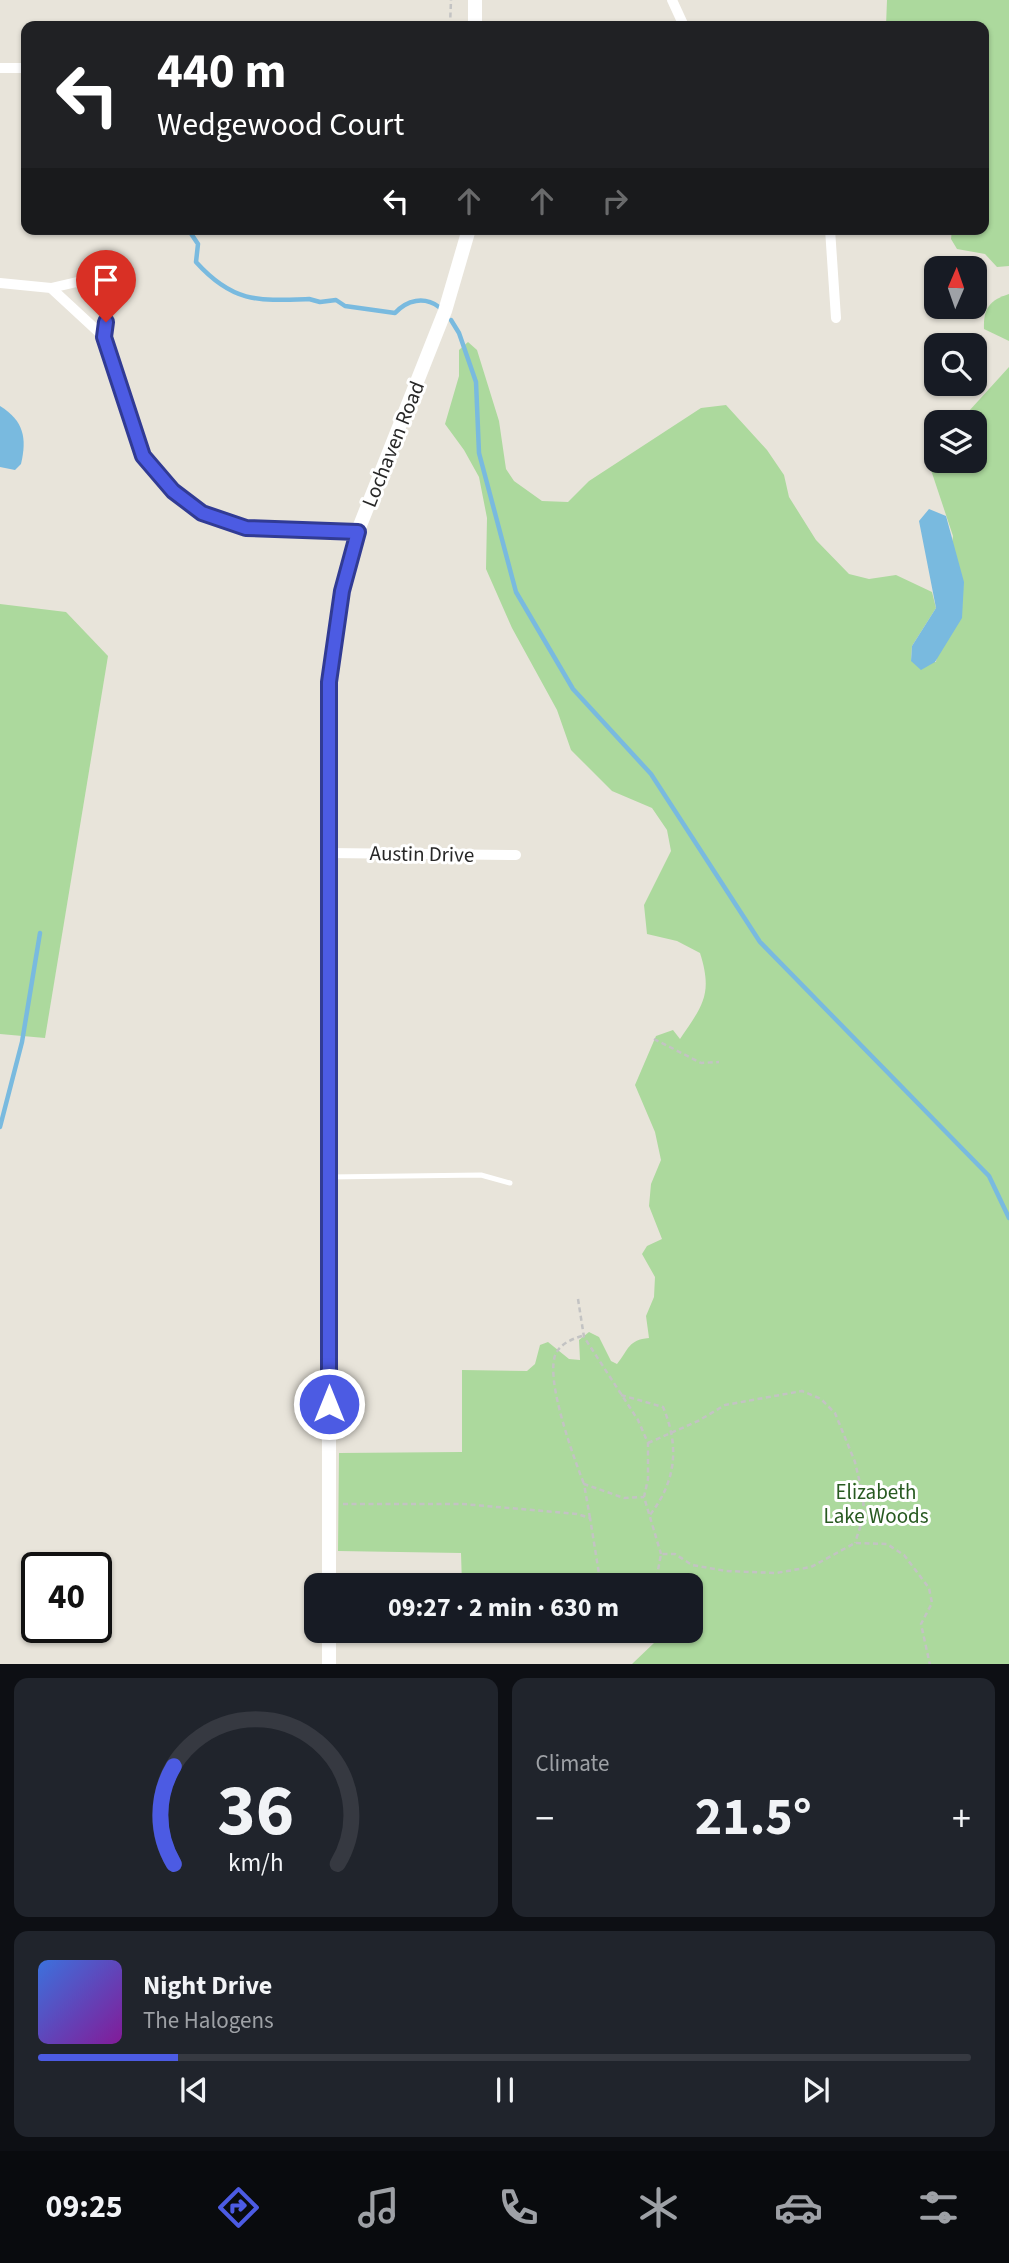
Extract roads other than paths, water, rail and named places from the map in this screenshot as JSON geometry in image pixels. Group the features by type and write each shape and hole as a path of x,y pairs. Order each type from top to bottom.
{"street":[{"path":"475,0 475,21"},
{"path":"672,0 682,21"},
{"path":"0,68 21,68"},
{"name":"Lochaven Road","path":"329,1573 329,682 346,572 358,532 445,311 467,235"},
{"path":"830,235 836,318"},
{"path":"0,283 51,288 77,282 97,287 107,308 104,337 143,456 173,491 202,513 246,528 358,532"},
{"path":"51,288 104,337"},
{"name":"Austin Drive","path":"328,853 516,855"},
{"path":"329,1643 329,1664"}],"lane":[{"path":"329,1177 481,1175 510,1184"}],"water":[{"path":"0,406 14,418 22,431 23,455 21,464 15,470 0,467"},
{"path":"929,509 946,516 964,582 962,618 935,662 921,670 911,661 912,646 936,608 919,521"}],"waterway":[{"path":"192,235 198,244 196,262 222,285 247,297 309,299 320,302 336,300 345,306 395,313 410,302 416,301 427,301 439,307"},
{"path":"451,320 459,333 476,382 479,453 516,592 573,689 651,774 760,942 989,1176 1009,1218"},
{"path":"0,1127 22,1042 40,933"}],"park label":[{"name":"Elizabeth Lake Woods","path":"876,1504"}]}
